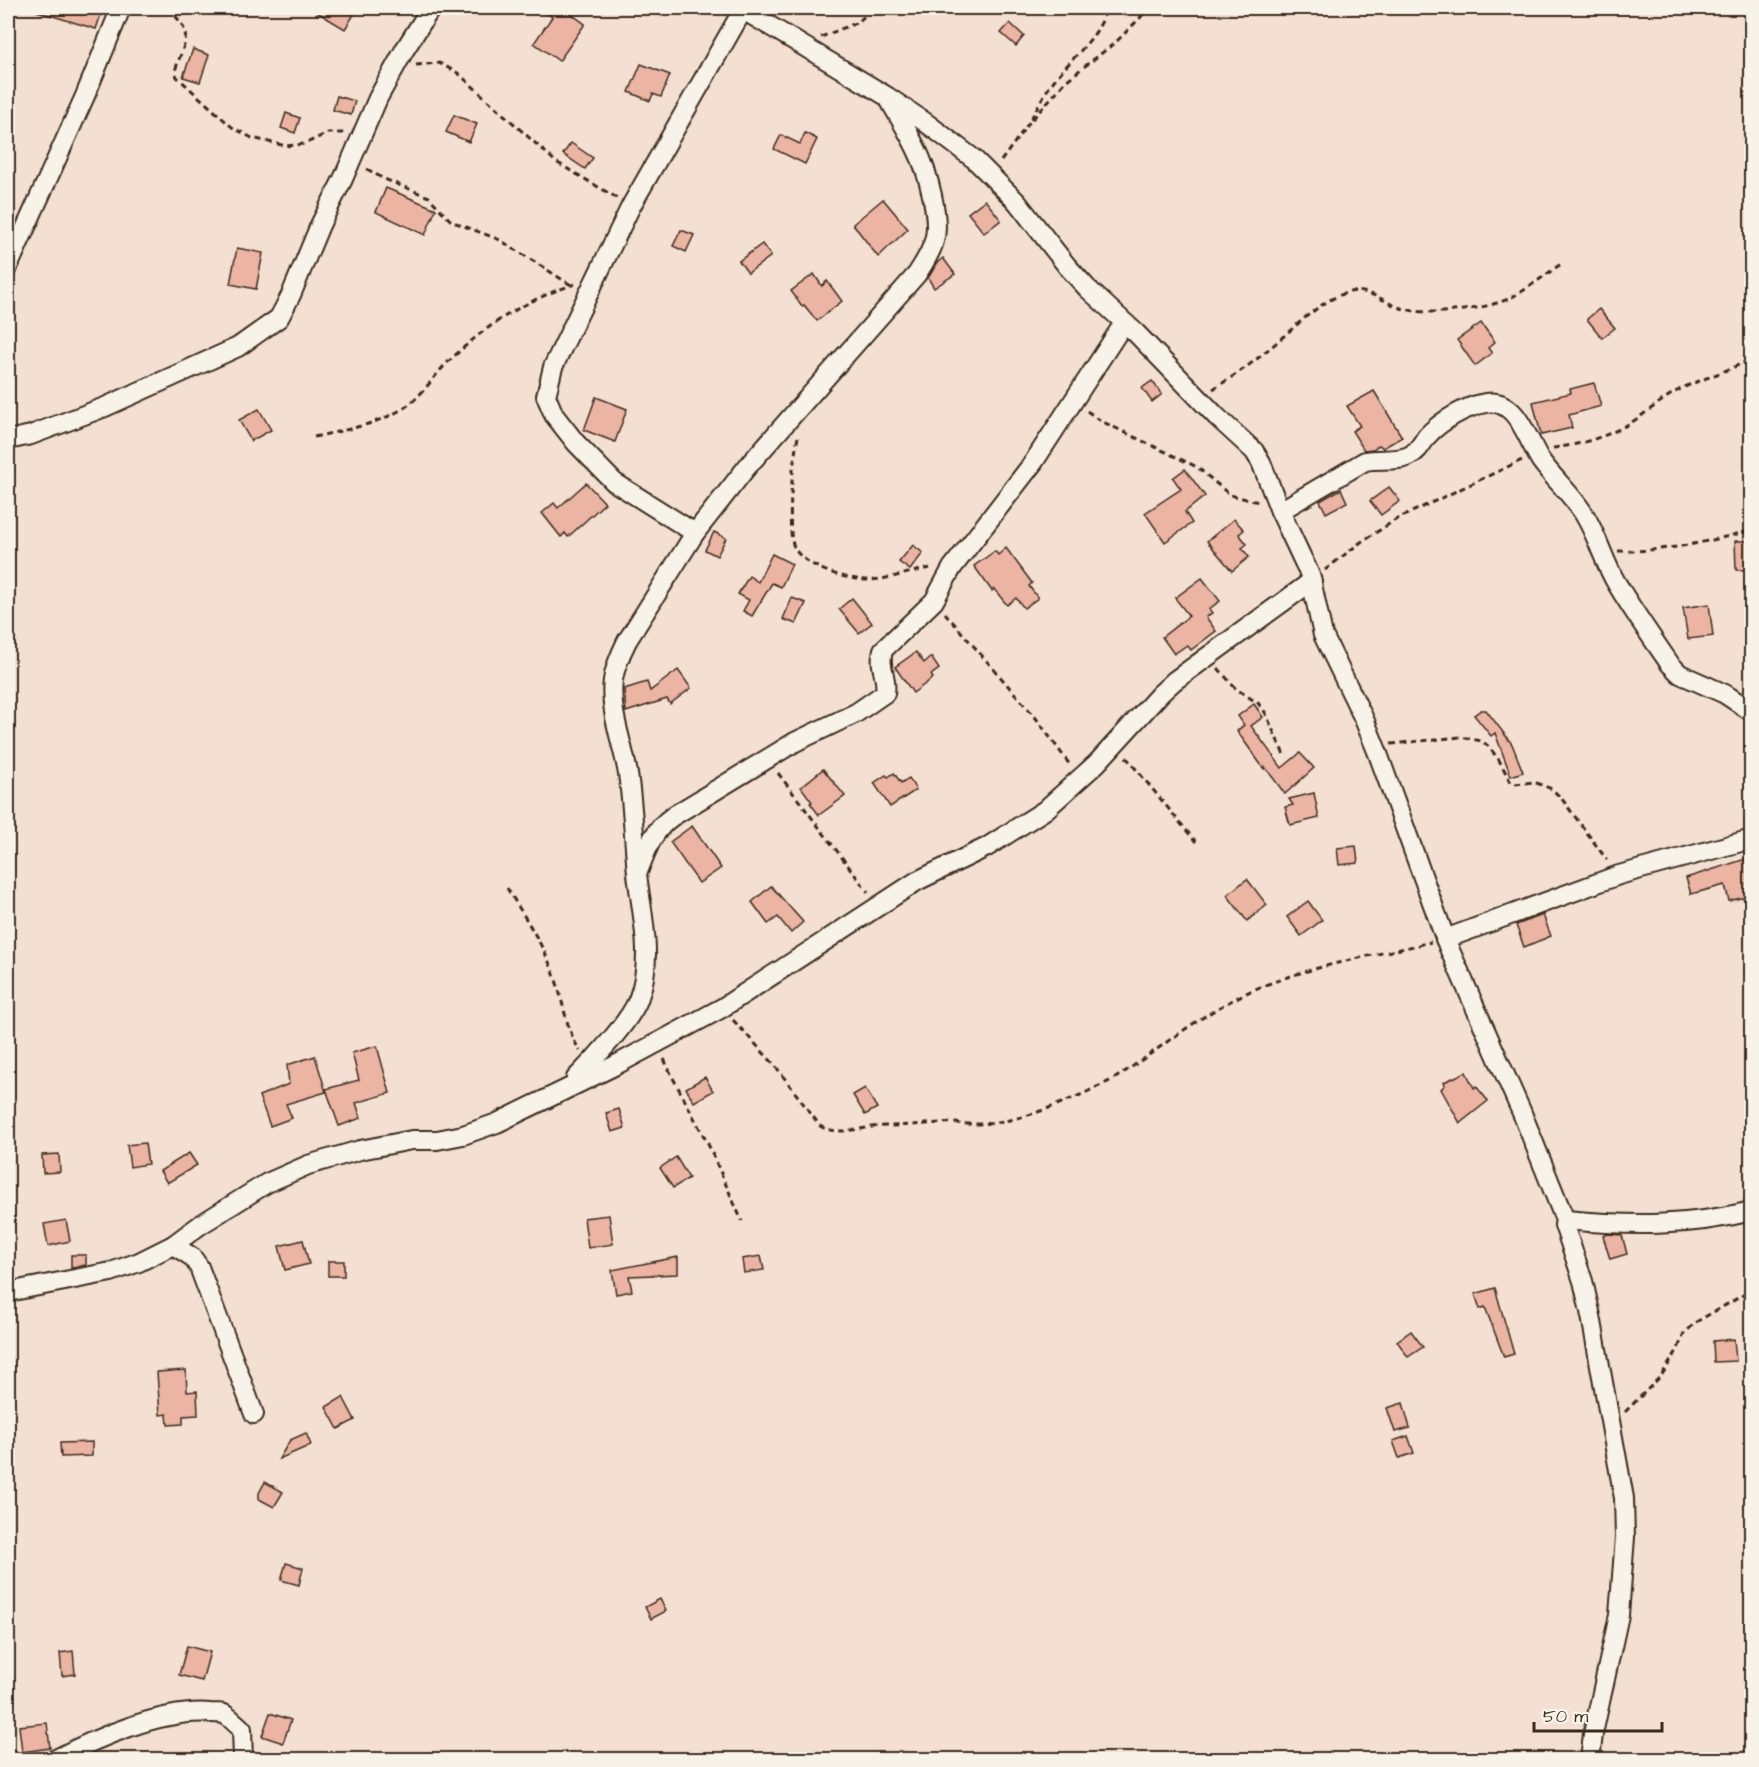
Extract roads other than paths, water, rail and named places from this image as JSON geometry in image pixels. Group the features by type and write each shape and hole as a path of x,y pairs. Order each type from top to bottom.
{"street":[{"path":"8,267 122,8"},
{"path":"8,440 31,435 105,407 185,371 238,347 279,318 378,98 430,8"},
{"path":"695,533 614,482 576,443 554,415 546,396 553,367 631,206 742,8 888,97 957,145 992,175 1026,213 1067,266 1258,456 1311,578 1323,635 1372,740 1445,939 1522,1113 1564,1220 1589,1307 1624,1498 1623,1574 1618,1615 1593,1734 1590,1760"},
{"path":"564,1089 588,1066 621,1026 638,1002 645,977 647,949 628,773 612,699 613,678 627,641 695,533 747,467 917,274 935,239 935,224 926,176 918,152 888,97"},
{"path":"637,873 655,833 662,824 767,758 819,729 856,713 885,693 886,685 880,660 883,650 934,601 952,568 1027,471 1124,323"},
{"path":"1280,511 1365,461 1377,458 1403,459 1409,456 1437,427 1472,407 1488,402 1502,405 1515,416 1540,460 1582,511 1616,583 1670,664 1680,674 1725,694 1752,712"},
{"path":"8,1292 111,1272 139,1262 173,1245 200,1225 267,1183 308,1164 360,1150 412,1140 437,1140 463,1135 497,1123 614,1066 722,1008 917,881 987,847 1045,810 1115,744 1160,694 1311,578"},
{"path":"1445,939 1620,875 1752,839"},
{"path":"1564,1220 1628,1225 1680,1224 1752,1211"},
{"path":"173,1245 192,1257 199,1267 254,1414"},
{"path":"54,1760 81,1746 124,1729 164,1717 198,1712 224,1714 242,1729 243,1760"}]}
